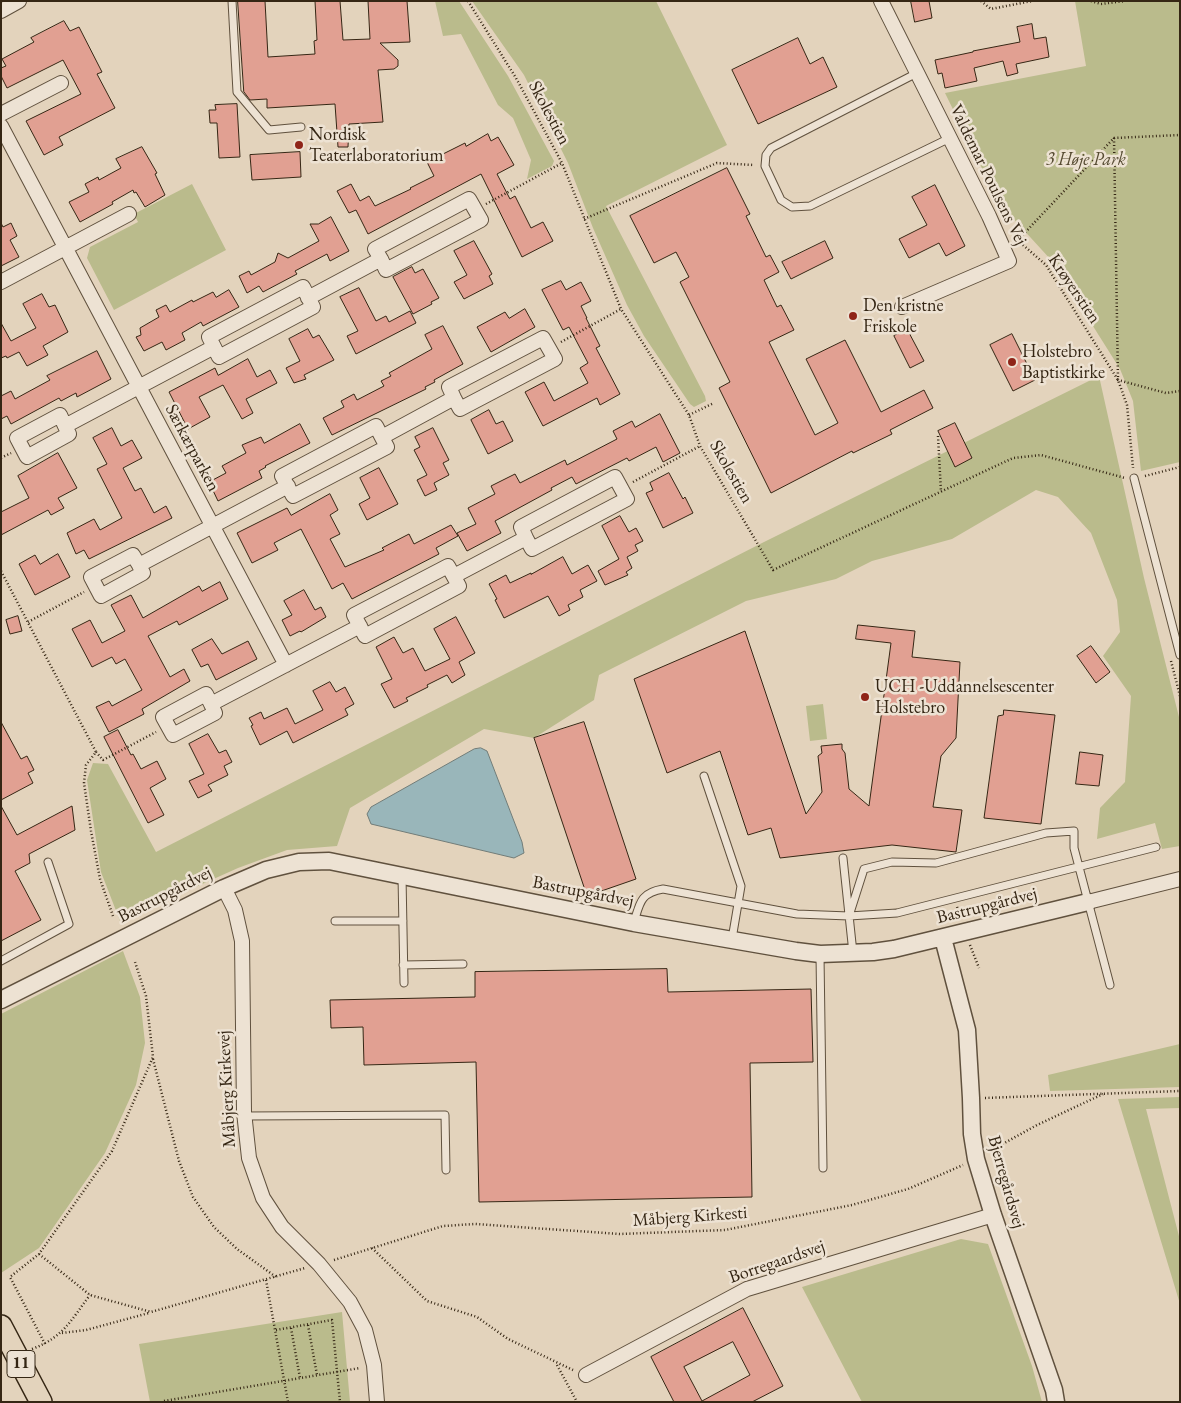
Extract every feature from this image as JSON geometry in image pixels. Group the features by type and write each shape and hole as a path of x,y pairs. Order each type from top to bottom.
{"main road":[{"name":"11","path":"1,1326 25,1402"},
{"name":"11","path":"9,1356 41,1402"}],"street":[{"path":"1,11 19,1"},
{"name":"Valdemar Poulsens Vej","path":"880,1 990,216 1009,261 902,307"},
{"path":"1,114 61,83"},
{"name":"Særkærparken","path":"1,126 286,665"},
{"path":"469,199 481,220 386,270 380,259 375,248 469,199"},
{"path":"1,282 129,214"},
{"path":"308,298 380,259"},
{"path":"302,287 313,308 219,357 214,347 209,336 302,287"},
{"path":"543,338 555,359 460,409 454,398 449,388 543,338"},
{"path":"65,426 214,347"},
{"path":"382,437 454,398"},
{"path":"376,426 387,447 293,496 288,486 282,476 376,426"},
{"path":"615,477 627,499 532,549 526,538 521,527 615,477"},
{"path":"139,565 288,486"},
{"path":"454,576 526,538"},
{"path":"134,554 139,565 143,573 101,596 91,577 134,554"},
{"path":"448,566 459,586 365,636 360,626 354,615 448,566"},
{"path":"211,704 360,626"},
{"path":"206,694 211,704 215,713 173,735 163,717 206,694"},
{"name":"Bastrupgårdvej","path":"1,1000 224,888 266,870 299,862 329,861 634,923 820,954 894,949 1180,879"},
{"name":"Måbjerg Kirkevej","path":"224,888 235,910 242,941 244,1116 249,1158 263,1198 282,1227 319,1264 350,1302 365,1330 374,1365 377,1402"},
{"name":"Bjerregårdsvej","path":"942,938 966,1030 972,1098 972,1134 976,1159 1054,1390 1056,1402"},
{"name":"Borregaardsvej","path":"586,1375 747,1288 994,1215"}],"lane":[{"path":"232,1 237,92 269,130 301,127"},
{"path":"917,73 771,148 766,155 766,166 781,200 792,207 810,206 950,138"},
{"path":"1134,478 1180,655"},
{"path":"704,776 741,886 732,940"},
{"path":"849,916 864,869 892,862 936,863 1046,832 1074,831 1074,848 1110,985"},
{"path":"634,923 641,901 646,895 662,889 797,914 849,916 897,913 1156,847"},
{"path":"843,858 853,953"},
{"path":"1,961 69,924 48,862"},
{"path":"402,876 404,983"},
{"path":"334,921 403,921"},
{"path":"820,954 823,1168"},
{"path":"403,965 463,964"},
{"path":"244,1116 444,1114 446,1170"}],"path":[{"name":"Skolestien","path":"468,1 516,78 562,163 621,310 689,415 700,446 773,570 1014,458 1041,455 1125,478 1134,478 1180,467"},
{"path":"981,1 991,9 1032,1"},
{"path":"1091,1 1101,4 1125,1"},
{"path":"1017,240 1114,138 1180,135"},
{"path":"1114,138 1118,380 1166,393 1180,391"},
{"path":"475,209 562,163"},
{"path":"584,219 717,163 766,166"},
{"name":"Krøyerstien","path":"1010,234 1046,265 1118,380 1127,404 1134,478"},
{"path":"549,348 621,310"},
{"path":"689,415 714,403"},
{"path":"938,436 941,492"},
{"path":"621,488 700,446"},
{"path":"1,571 96,752 103,760 168,726"},
{"path":"28,622 96,586"},
{"path":"96,752 86,765 84,783 100,879 113,916"},
{"path":"136,962 146,996 153,1057 179,1161 193,1197 214,1227 237,1249 276,1277"},
{"path":"45,1344 10,1277 40,1254 112,1151 153,1057"},
{"name":"Måbjerg Kirkesti","path":"972,1098 1180,1091"},
{"name":"Måbjerg Kirkesti","path":"61,1333 86,1330 266,1280 443,1226 467,1224 620,1234 725,1230 862,1203 908,1190 976,1159 1037,1125 1103,1094"},
{"path":"372,1248 427,1301 477,1317 508,1340 586,1375"},
{"path":"40,1254 90,1295 151,1312"},
{"path":"266,1280 288,1402"},
{"path":"9,1356 45,1344 61,1333 90,1295"},
{"path":"276,1330 332,1320 340,1402"},
{"path":"308,1325 317,1375"},
{"path":"291,1328 300,1378"},
{"path":"556,1363 576,1402"},
{"path":"164,1401 374,1365"}],"green space":[{"path":"435,1 459,1 508,76 554,161 552,166 527,179 531,160 513,118 498,105 461,34 443,36"},
{"path":"472,1 656,1 727,145 606,206 706,401 694,407 690,404 644,336 627,305 593,228 568,163 524,75"},
{"name":"3 Høje Park","path":"1075,1 1180,1 1180,462 1141,471 1133,401 1120,369 1052,261 999,203 945,93 1086,66"},
{"path":"192,184 226,250 114,310 87,258 90,247 138,222 134,214"},
{"path":"1099,376 1144,578 1180,721 1180,846 1162,849 1155,823 1097,839 1100,808 1125,782 1131,696 1103,656 1120,632 1117,600 1091,533 1058,497 1036,490 952,539 872,561 836,579 746,601 599,675 594,700 534,738 484,729 350,808 337,846 287,850 238,868 120,921 101,872 87,780 93,763 108,764 156,852 762,543"},
{"path":"823,704 827,739 810,741 806,706"},
{"path":"123,951 140,997 145,1043 136,1085 105,1153 39,1248 1,1273 1,1014"},
{"path":"1180,1044 1180,1087 1050,1091 1048,1075"},
{"path":"1180,1097 1180,1108 1146,1109 1180,1240 1180,1304 1118,1099"},
{"path":"961,1239 988,1244 1032,1366 1042,1402 862,1402 802,1287"},
{"path":"342,1312 350,1402 150,1402 139,1344"}],"water":[{"path":"481,748 487,751 522,842 524,853 514,858 371,824 367,814 371,807 474,749"}],"building":[{"path":"238,1 265,1 268,57 315,54 314,41 317,40 315,1 340,1 343,40 370,39 368,1 407,1 410,42 380,43 398,60 398,66 394,69 378,70 383,122 349,124 348,147 338,147 335,104 267,108 267,99 250,100 244,92"},
{"path":"911,1 929,1 932,18 915,22"},
{"path":"64,21 70,31 79,27 102,72 97,74 115,108 59,137 63,145 44,155 26,121 81,94 63,60 7,88 1,76 1,68 6,66 2,59 34,42 31,38"},
{"path":"1032,24 1034,39 1046,37 1049,57 1016,64 1018,73 1007,76 1003,61 974,68 977,81 945,88 942,73 938,74 935,60 1020,42 1017,27"},
{"path":"798,38 810,64 823,57 837,87 758,124 732,70"},
{"path":"237,104 240,157 219,158 217,123 210,123 209,110 216,110 215,105"},
{"path":"488,134 491,141 498,137 514,165 497,174 510,199 515,196 531,228 543,222 553,241 522,257 481,174 368,234 356,210 349,213 337,191 351,184 360,201 369,196 375,206 434,176 427,162 465,143 466,146"},
{"path":"142,147 157,173 155,174 165,195 145,207 133,190 112,202 113,204 80,222 69,202 89,192 85,184 98,177 99,180 121,168 116,159"},
{"path":"300,152 301,177 252,180 250,155"},
{"path":"727,168 750,214 746,216 766,257 770,255 779,272 764,280 777,307 781,305 794,330 769,342 815,435 838,423 806,359 845,340 881,412 924,390 933,408 890,430 892,434 853,453 852,451 771,493 719,388 730,382 680,282 689,277 676,252 654,263 630,216"},
{"path":"935,185 965,246 946,256 939,243 909,258 899,239 927,225 912,197"},
{"path":"331,217 349,251 330,261 327,254 295,271 297,274 263,292 259,286 247,293 239,276 249,271 251,275 275,262 278,253 288,258 319,241 310,224 318,224"},
{"path":"1,223 3,227 11,223 17,236 10,240 19,257 1,266"},
{"path":"474,241 492,274 489,276 493,284 464,299 454,282 467,275 454,251"},
{"path":"825,241 833,258 791,279 782,262"},
{"path":"412,267 415,273 423,269 439,298 413,314 393,277"},
{"path":"561,281 566,290 581,282 591,301 581,306 600,346 596,348 620,394 600,405 597,398 543,426 525,392 544,382 554,401 588,383 580,368 588,363 569,327 563,330 542,290"},
{"path":"359,288 376,321 386,316 389,322 410,311 416,323 356,354 347,336 358,331 340,297"},
{"path":"229,290 239,307 203,326 201,322 182,333 185,340 166,350 162,342 144,351 136,337 141,335 140,328 159,317 156,310 166,305 170,312 192,300 193,302 213,292 216,297"},
{"path":"42,294 49,307 55,305 68,332 43,346 48,355 27,366 19,352 7,358 6,356 1,358 1,323 11,341 36,328 23,304"},
{"path":"525,309 535,327 491,352 477,327 505,312 509,318"},
{"path":"443,326 463,364 434,380 435,382 425,387 426,389 332,435 323,418 344,407 341,401 354,394 357,400 384,386 381,381 391,376 389,373 432,349 425,335"},
{"path":"308,329 313,338 319,335 334,360 304,375 306,379 294,383 286,368 300,361 289,339"},
{"path":"907,329 924,361 910,368 894,336"},
{"name":"Holstebro Baptistkirke","path":"1012,334 1035,380 1013,391 990,345"},
{"path":"97,351 111,379 77,397 76,393 61,401 59,398 11,424 7,416 1,419 1,396 11,391 15,399 50,380 47,376"},
{"path":"248,359 257,377 270,370 277,383 246,399 253,413 242,419 223,385 199,397 210,417 188,429 169,392 215,368 218,375"},
{"path":"489,410 496,424 503,421 513,441 488,454 471,420"},
{"path":"660,414 680,453 663,462 656,447 629,461 627,458 576,484 572,477 495,521 501,533 467,551 457,533 476,524 468,508 495,494 491,486 515,474 520,483 565,460 567,465 617,439 613,431 632,421 635,427"},
{"path":"955,423 972,458 955,467 938,431"},
{"path":"300,424 310,443 265,466 259,471 262,478 218,501 209,482 226,473 222,466 246,453 242,445 261,437 264,443"},
{"path":"112,428 121,446 132,440 142,458 123,468 135,491 141,488 154,513 166,506 172,518 89,559 84,550 76,554 67,533 94,519 100,530 122,518 97,469 107,464 93,438"},
{"path":"433,428 449,460 443,463 449,475 434,483 437,490 425,496 417,480 427,475 414,450 420,447 415,437"},
{"path":"58,453 77,488 58,498 64,508 51,515 48,510 1,535 1,512 29,498 18,476"},
{"path":"379,468 398,504 367,520 359,504 370,498 360,478"},
{"path":"669,473 693,513 663,528 646,493 653,490 650,483"},
{"path":"330,494 338,510 330,515 340,534 330,539 345,567 384,550 382,548 409,534 414,544 451,525 458,536 436,548 439,554 352,599 343,583 332,589 301,529 274,543 278,550 252,563 237,533 287,508 291,515"},
{"path":"620,516 629,532 636,528 643,541 635,545 638,551 627,557 632,568 626,572 628,575 605,585 598,571 619,559 602,526"},
{"path":"58,554 70,577 35,595 19,564 35,555 40,564"},
{"path":"563,557 572,574 588,565 597,581 580,590 583,597 568,605 570,610 559,616 548,596 504,618 489,584 506,575 510,583"},
{"path":"220,582 228,599 179,625 177,621 148,636 170,677 184,669 190,681 142,709 144,714 109,732 96,707 109,701 112,706 142,690 125,659 116,664 112,657 92,667 72,629 90,620 102,643 125,631 111,605 131,595 143,618 199,586 202,591"},
{"path":"304,590 315,610 321,607 326,617 301,632 290,636 282,620 292,615 284,601"},
{"path":"18,616 22,631 10,634 6,620"},
{"path":"456,617 475,653 459,662 465,675 452,683 447,675 406,698 408,701 394,708 381,684 392,679 376,647 394,637 403,653 413,648 425,671 450,659 434,629"},
{"path":"858,625 915,631 912,657 960,662 956,738 941,756 933,807 962,810 956,852 892,845 780,858 771,828 748,835 720,751 667,773 634,679 745,631 806,814 822,792 818,756 822,753 821,746 842,744 842,749 845,753 849,789 869,806 891,643 856,639"},
{"path":"212,639 222,654 248,641 257,659 216,680 208,664 201,667 192,650"},
{"path":"1091,646 1110,672 1096,683 1077,656"},
{"path":"330,682 336,692 345,687 354,704 345,709 348,715 293,743 287,731 260,745 249,718 261,712 264,719 287,708 295,724 323,710 313,691"},
{"path":"1004,710 1055,715 1041,824 984,818 998,716 1003,715"},
{"path":"1,722 21,759 27,756 34,770 28,773 33,783 1,800"},
{"path":"584,722 636,879 587,896 534,738"},
{"path":"118,730 131,755 133,754 141,769 157,761 166,779 150,788 164,815 148,823 104,737"},
{"path":"208,734 219,753 226,750 232,762 224,766 228,775 208,785 212,791 198,798 189,781 204,774 189,744"},
{"path":"1080,752 1103,755 1099,786 1076,784"},
{"path":"1,806 17,835 72,806 75,830 29,854 30,863 15,871 41,920 1,941"},
{"path":"667,969 668,992 811,989 813,1062 750,1063 752,1197 479,1202 476,1062 364,1065 363,1027 331,1028 330,1000 475,997 475,972"},
{"path":"743,1308 783,1386 752,1402 674,1402 651,1357","holes":["733,1342 750,1375 702,1401 684,1367"]}],"place":[{"name":"Nordisk Teaterlaboratorium","path":"299,145"},
{"name":"Den kristne Friskole","path":"853,316"},
{"name":"Holstebro Baptistkirke","path":"1012,362"},
{"name":"UCH -Uddannelsescenter Holstebro","path":"865,697"}]}
